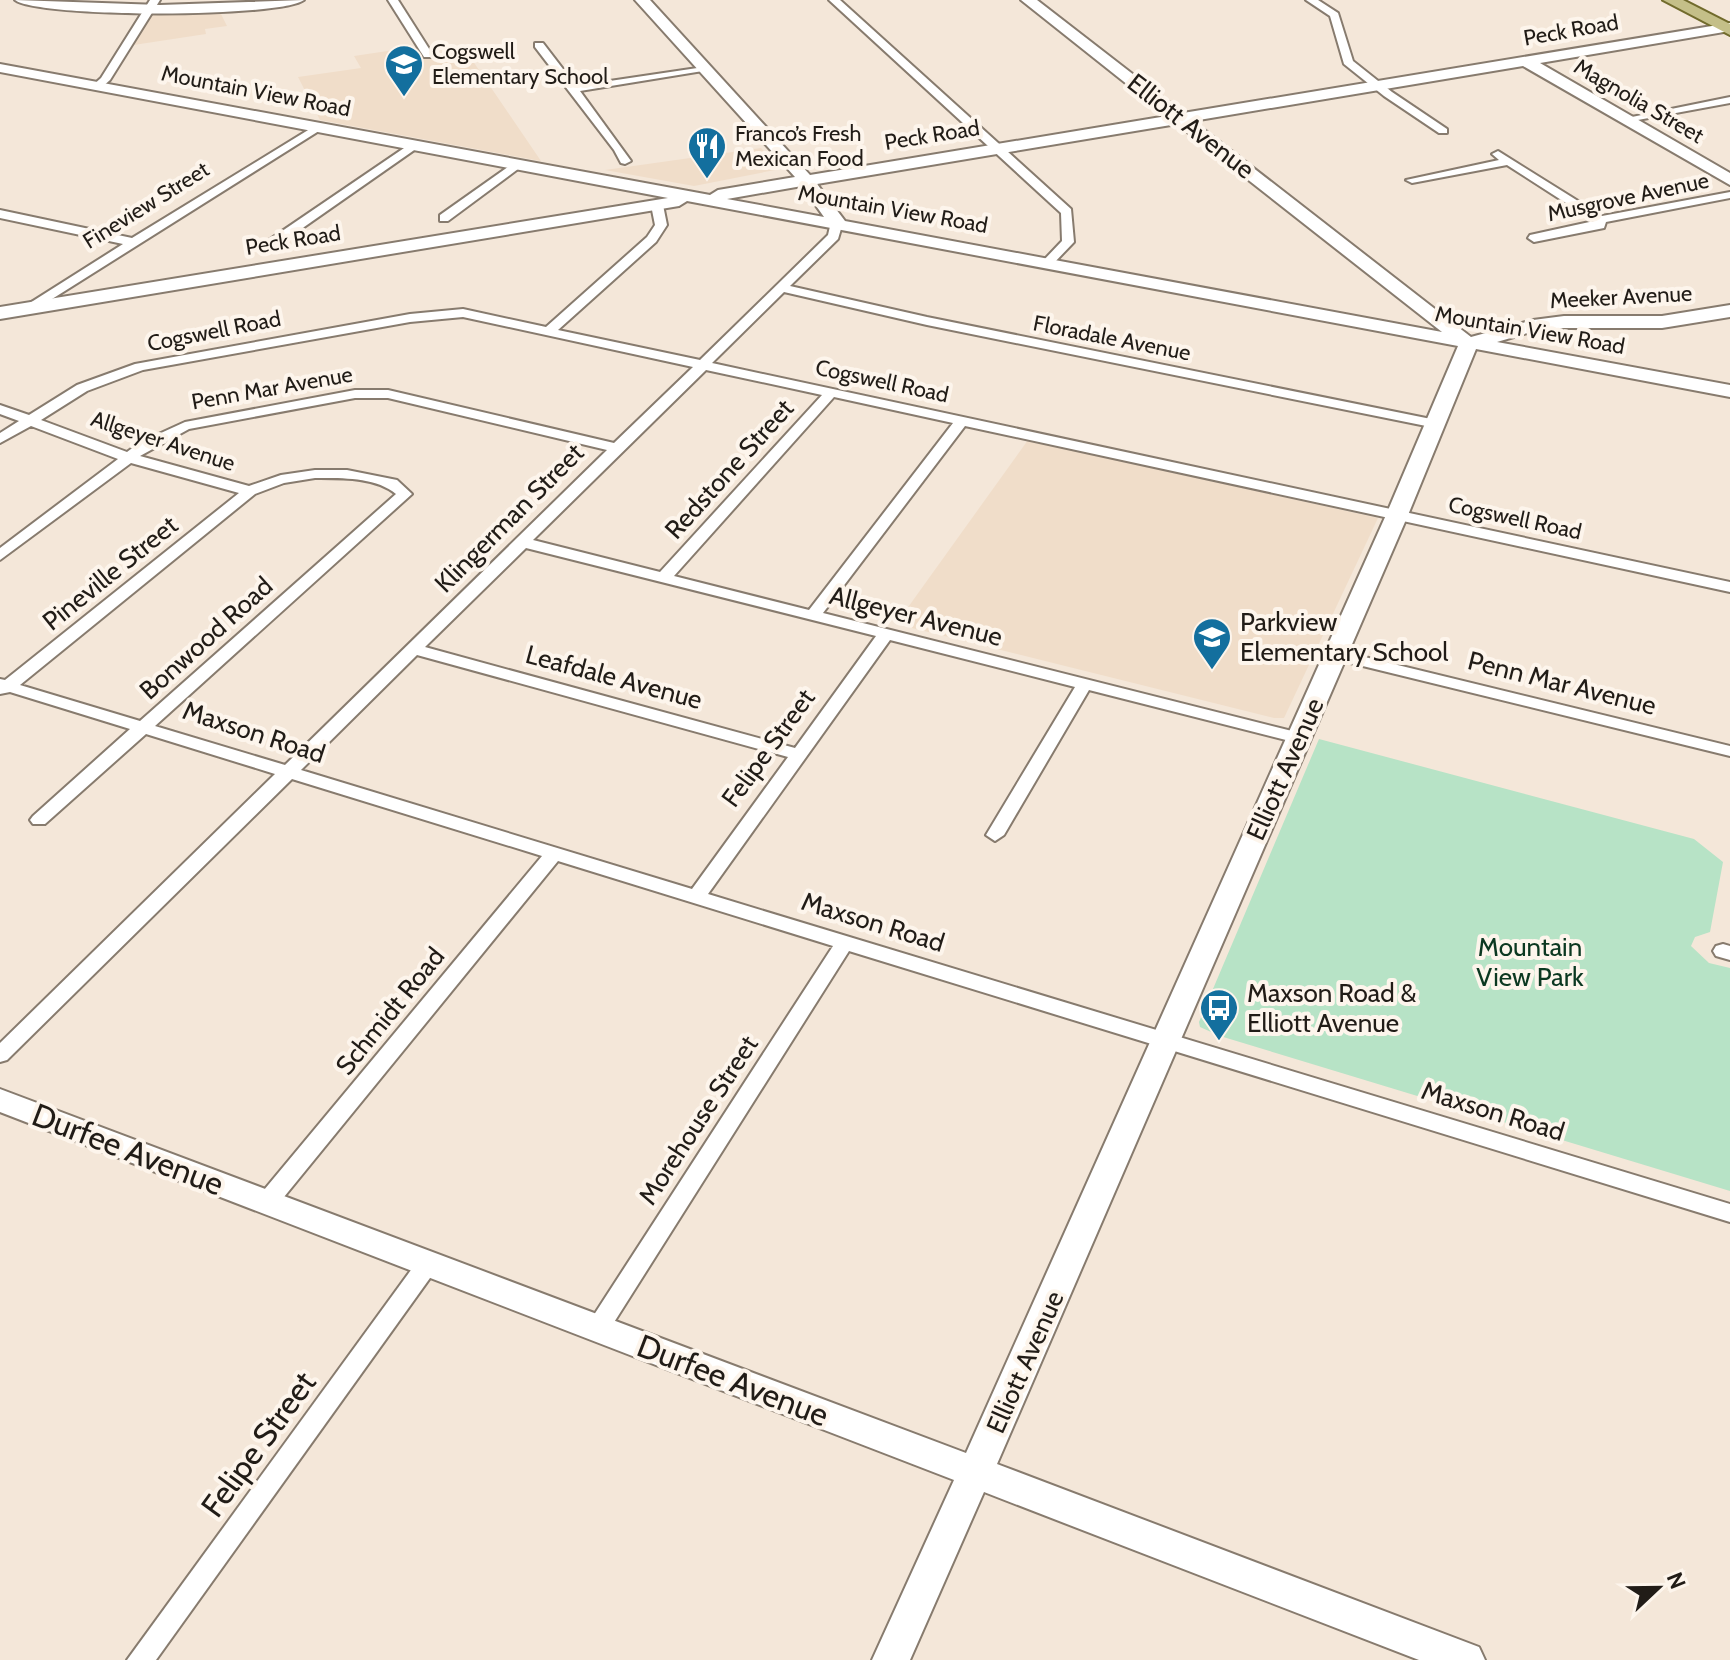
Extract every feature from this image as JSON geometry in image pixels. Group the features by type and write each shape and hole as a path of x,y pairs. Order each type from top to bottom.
{"main road":[{"path":"1671,0 1729,28"}],"street":[{"path":"22,0 229,7 297,0"},
{"path":"393,0 428,55"},
{"path":"642,0 806,180 837,222"},
{"path":"834,0 1067,212 1068,242 1048,262"},
{"name":"Elliott Avenue","path":"891,1660 1076,1249 1164,1040 1336,655 1469,343 1028,0"},
{"path":"1311,0 1335,15 1348,62 1443,131"},
{"path":"97,86 105,80 152,5"},
{"name":"Peck Road","path":"0,313 1729,28"},
{"path":"539,45 625,161"},
{"name":"Magnolia Street","path":"1526,61 1627,119 1661,143 1730,180"},
{"name":"Mountain View Road","path":"0,68 1730,391"},
{"path":"574,89 704,70"},
{"path":"1627,119 1730,100"},
{"name":"Fineview Street","path":"0,326 318,127"},
{"path":"270,245 414,146"},
{"path":"1412,180 1504,158 1600,220"},
{"path":"444,218 516,166"},
{"path":"604,181 634,194 634,198 618,211"},
{"name":"Musgrove Avenue","path":"1534,238 1600,225 1600,220 1730,195"},
{"path":"549,331 652,239 661,225 657,205"},
{"path":"0,214 133,242"},
{"name":"Klingerman Street","path":"0,1055 834,236 837,222"},
{"name":"Floradale Avenue","path":"781,288 927,321 1436,424"},
{"name":"Meeker Avenue","path":"1469,343 1533,326 1564,322 1662,322 1730,311"},
{"name":"Cogswell Road","path":"0,439 82,388 140,367 410,318 463,313 1730,587"},
{"name":"Penn Mar Avenue","path":"0,555 152,442 185,426 368,392 398,396 616,448"},
{"name":"Redstone Street","path":"664,577 831,393"},
{"name":"Allgeyer Avenue","path":"0,409 130,458 250,491 281,479 315,474 347,474 392,483 405,494"},
{"path":"813,615 962,421"},
{"name":"Pineville Street","path":"2,687 250,491"},
{"name":"Bonwood Road","path":"39,820 405,494"},
{"name":"Allgeyer Avenue","path":"522,542 1298,738"},
{"name":"Felipe Street","path":"696,897 886,634"},
{"name":"Leafdale Avenue","path":"414,649 801,755"},
{"name":"Penn Mar Avenue","path":"1336,655 1730,751"},
{"path":"995,835 1085,684"},
{"name":"Maxson Road","path":"2,687 145,727 1730,1213"},
{"name":"Schmidt Road","path":"267,1202 554,853"},
{"name":"Morehouse Street","path":"598,1328 845,942"},
{"name":"Durfee Avenue","path":"0,1100 1466,1660"},
{"name":"Felipe Street","path":"140,1660 427,1265"}],"shaded area":[{"path":"218,8 227,26 205,29 206,34 127,46 150,10"},
{"name":"Cogswell Elementary School","path":"421,46 428,56 466,51 541,161 320,120 298,77 361,68 354,56"},
{"path":"761,148 780,169 694,186 605,170"},
{"path":"1028,440 1378,518 1284,718 896,624"}],"green space":[{"name":"Mountain View Park","path":"1319,739 1694,839 1723,862 1710,932 1695,937 1691,946 1709,963 1730,968 1730,1191 1220,1036 1200,1027 1199,1022"}],"place":[{"name":"Cogswell Elementary School","path":"404,98"},
{"name":"Franco’s Fresh Mexican Food","path":"707,180"},
{"name":"Parkview Elementary School","path":"1212,671"},
{"name":"Maxson Road & Elliott Avenue","path":"1219,1042"}]}
